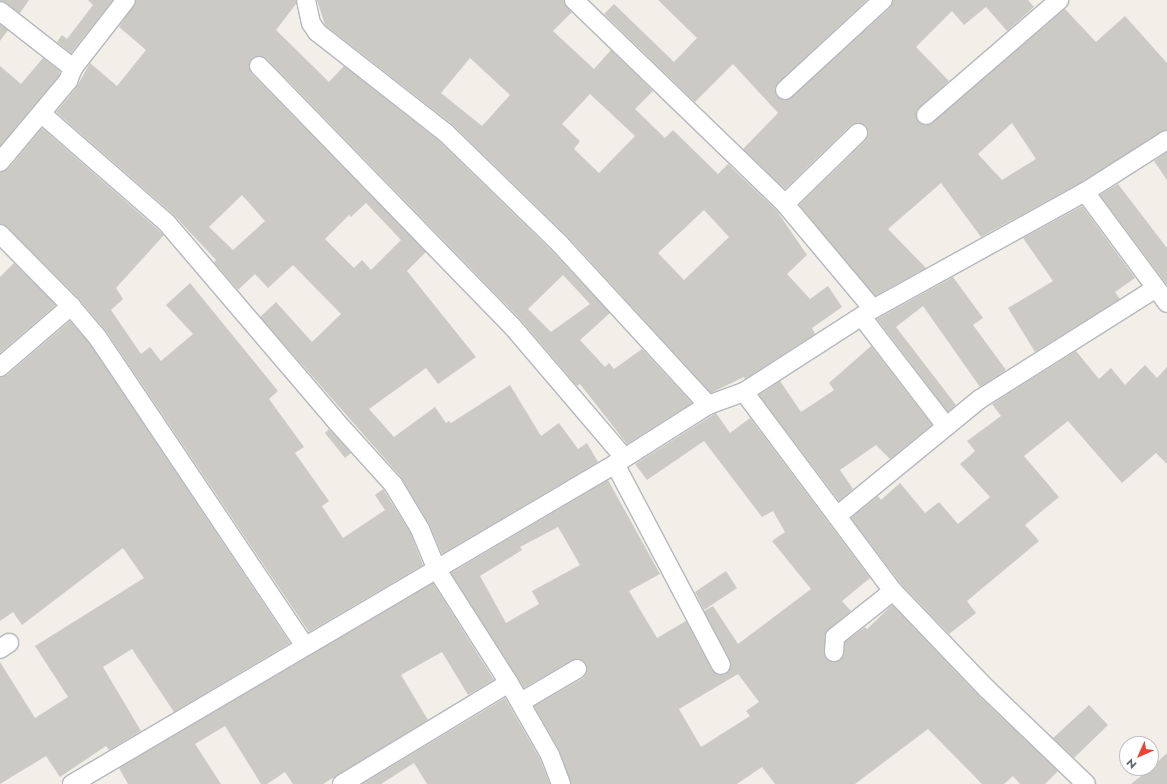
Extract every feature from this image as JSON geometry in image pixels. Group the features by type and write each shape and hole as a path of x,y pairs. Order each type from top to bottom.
{"street":[{"path":"0,162 42,114 68,81 74,68 126,0"},
{"path":"306,0 311,23 317,32 446,133 560,244 708,405"},
{"path":"574,0 785,204 867,313 946,426"},
{"path":"785,90 883,0"},
{"path":"926,115 1059,0"},
{"path":"0,11 74,68"},
{"path":"259,66 512,326 620,461 722,665"},
{"path":"42,114 166,222 334,419 393,484 420,529 437,570 510,683 550,754 561,784"},
{"path":"785,204 858,132"},
{"path":"72,784 620,461 708,405 744,392 867,313 1085,192 1167,140"},
{"path":"1085,192 1155,289 1167,303"},
{"path":"0,234 71,306 98,338 305,646"},
{"path":"837,516 980,398 1155,289"},
{"path":"0,367 71,306"},
{"path":"744,392 893,591 986,689 1086,784"},
{"path":"834,652 835,637 893,591"},
{"path":"520,702 577,669"},
{"path":"342,784 510,683"}],"building":[{"path":"0,0 29,0 20,13 0,1"},
{"path":"88,0 113,0 71,53 57,42 62,35 67,39 93,5"},
{"path":"136,0 296,0 296,4 276,30 329,82 344,66 439,141 552,251 610,313 580,340 605,367 609,363 614,369 642,349 692,403 627,444 580,384 577,386 520,319 267,59 261,56 252,58 249,64 251,73 426,252 407,271 476,357 438,384 426,368 369,409 394,437 435,407 446,423 449,421 451,423 510,385 541,436 559,423 578,449 587,443 598,462 442,554 429,524 401,477 260,317 276,302 312,342 341,314 293,265 268,288 255,274 238,290 214,262 216,260 173,214 56,112 76,88 90,63 117,86 146,50 119,27","holes":["242,195 265,221 233,250 209,227","366,203 401,240 371,270 362,260 354,268 325,239 349,215 351,217","563,275 590,304 551,332 528,309"]},
{"path":"317,0 564,0 572,12 553,31 594,69 611,50 653,91 635,109 665,138 673,130 718,174 728,164 777,211 807,255 787,274 810,299 828,286 842,307 812,328 815,334 745,379 744,377 711,393 568,237 453,125 325,25","holes":["470,58 510,95 482,126 441,93","590,94 635,136 599,173 574,149 580,141 562,124","704,210 729,237 684,280 658,253"]},
{"path":"658,0 867,0 778,83 775,87 777,97 787,100 890,8 893,0 1028,0 1034,7 1007,31 986,7 964,25 952,11 916,47 949,81 916,111 918,122 928,125 1065,9 1096,42 1125,16 1167,63 1167,130 1080,183 981,237 941,183 888,229 926,268 875,296 799,205 865,141 868,135 866,126 860,123 851,125 785,189 743,149 778,113 733,64 695,102 604,14 614,4 674,62 697,38","holes":["1012,123 1036,159 1002,180 978,154"]},
{"path":"0,24 8,30 0,41"},
{"path":"43,58 60,71 59,76 0,146 0,66 21,84"},
{"path":"42,128 164,235 116,288 123,299 111,310 141,354 150,347 161,361 193,334 166,305 190,283 278,391 269,399 304,447 295,453 329,501 322,506 343,538 385,510 375,495 383,489 411,534 423,565 309,632 106,331 79,299 7,227 0,224 0,172 8,169"},
{"path":"1167,152 1167,180 1154,161"},
{"path":"1118,184 1167,248 1167,285 1100,195"},
{"path":"1082,206 1135,278 1115,292 1120,299 1035,352 1008,308 1053,281 1023,238"},
{"path":"14,263 56,305 0,353 0,277"},
{"path":"953,277 983,318 973,325 1006,370 980,387 923,306 896,327 956,405 948,412 877,319"},
{"path":"70,321 90,344 290,643 174,712 132,649 103,667 141,731 109,750 106,746 60,777 46,756 0,784 0,662 35,718 68,697 35,646 144,578 123,548 22,625 13,612 0,621 0,377 7,375"},
{"path":"871,346 932,425 890,459 876,445 840,470 853,489 839,501 759,395 780,381 801,412 834,390 829,383"},
{"path":"1076,351 1099,379 1111,368 1125,385 1145,365 1157,378 1167,367 1167,464 1156,453 1122,483 1068,421 1024,456 1059,497 1025,525 1039,541 967,601 976,613 949,634 901,584 851,518 878,496 881,500 900,483 925,513 939,502 958,524 990,497 960,464 975,451 967,441 1001,416 992,404"},
{"path":"716,413 730,433 750,418 870,578 842,601 851,611 826,632 824,652 828,660 839,661 844,653 845,642 865,627 867,629 892,605 979,696 1058,771 1045,784 1020,784 1013,776 1004,784 982,784 928,729 855,784 775,784 762,767 737,784 571,784 559,750 534,706 583,678 586,674 586,664 582,660 572,660 524,688 451,573 608,480 660,574 629,591 657,638 686,621 712,670 720,675 726,674 731,666 730,660 704,611 713,606 738,644 811,589 772,541 785,532 773,511 762,517 704,441 647,480 635,464","holes":["558,527 580,565 532,591 539,604 506,623 480,576 522,550 520,547","738,674 759,702 746,711 750,716 701,747 679,709"]},
{"path":"329,429 351,453 345,458 325,433"},
{"path":"726,571 737,588 704,610 695,592"},
{"path":"433,583 494,680 468,695 442,652 401,675 428,720 323,784 293,784 285,772 267,784 261,784 225,726 195,744 221,784 128,784 119,768"},
{"path":"505,698 540,759 550,784 427,784 414,763 381,784 362,784"},
{"path":"1089,705 1108,725 1074,758 1053,738"},
{"path":"1167,753 1167,784 1131,784 1141,776 1159,776 1159,760"}]}
